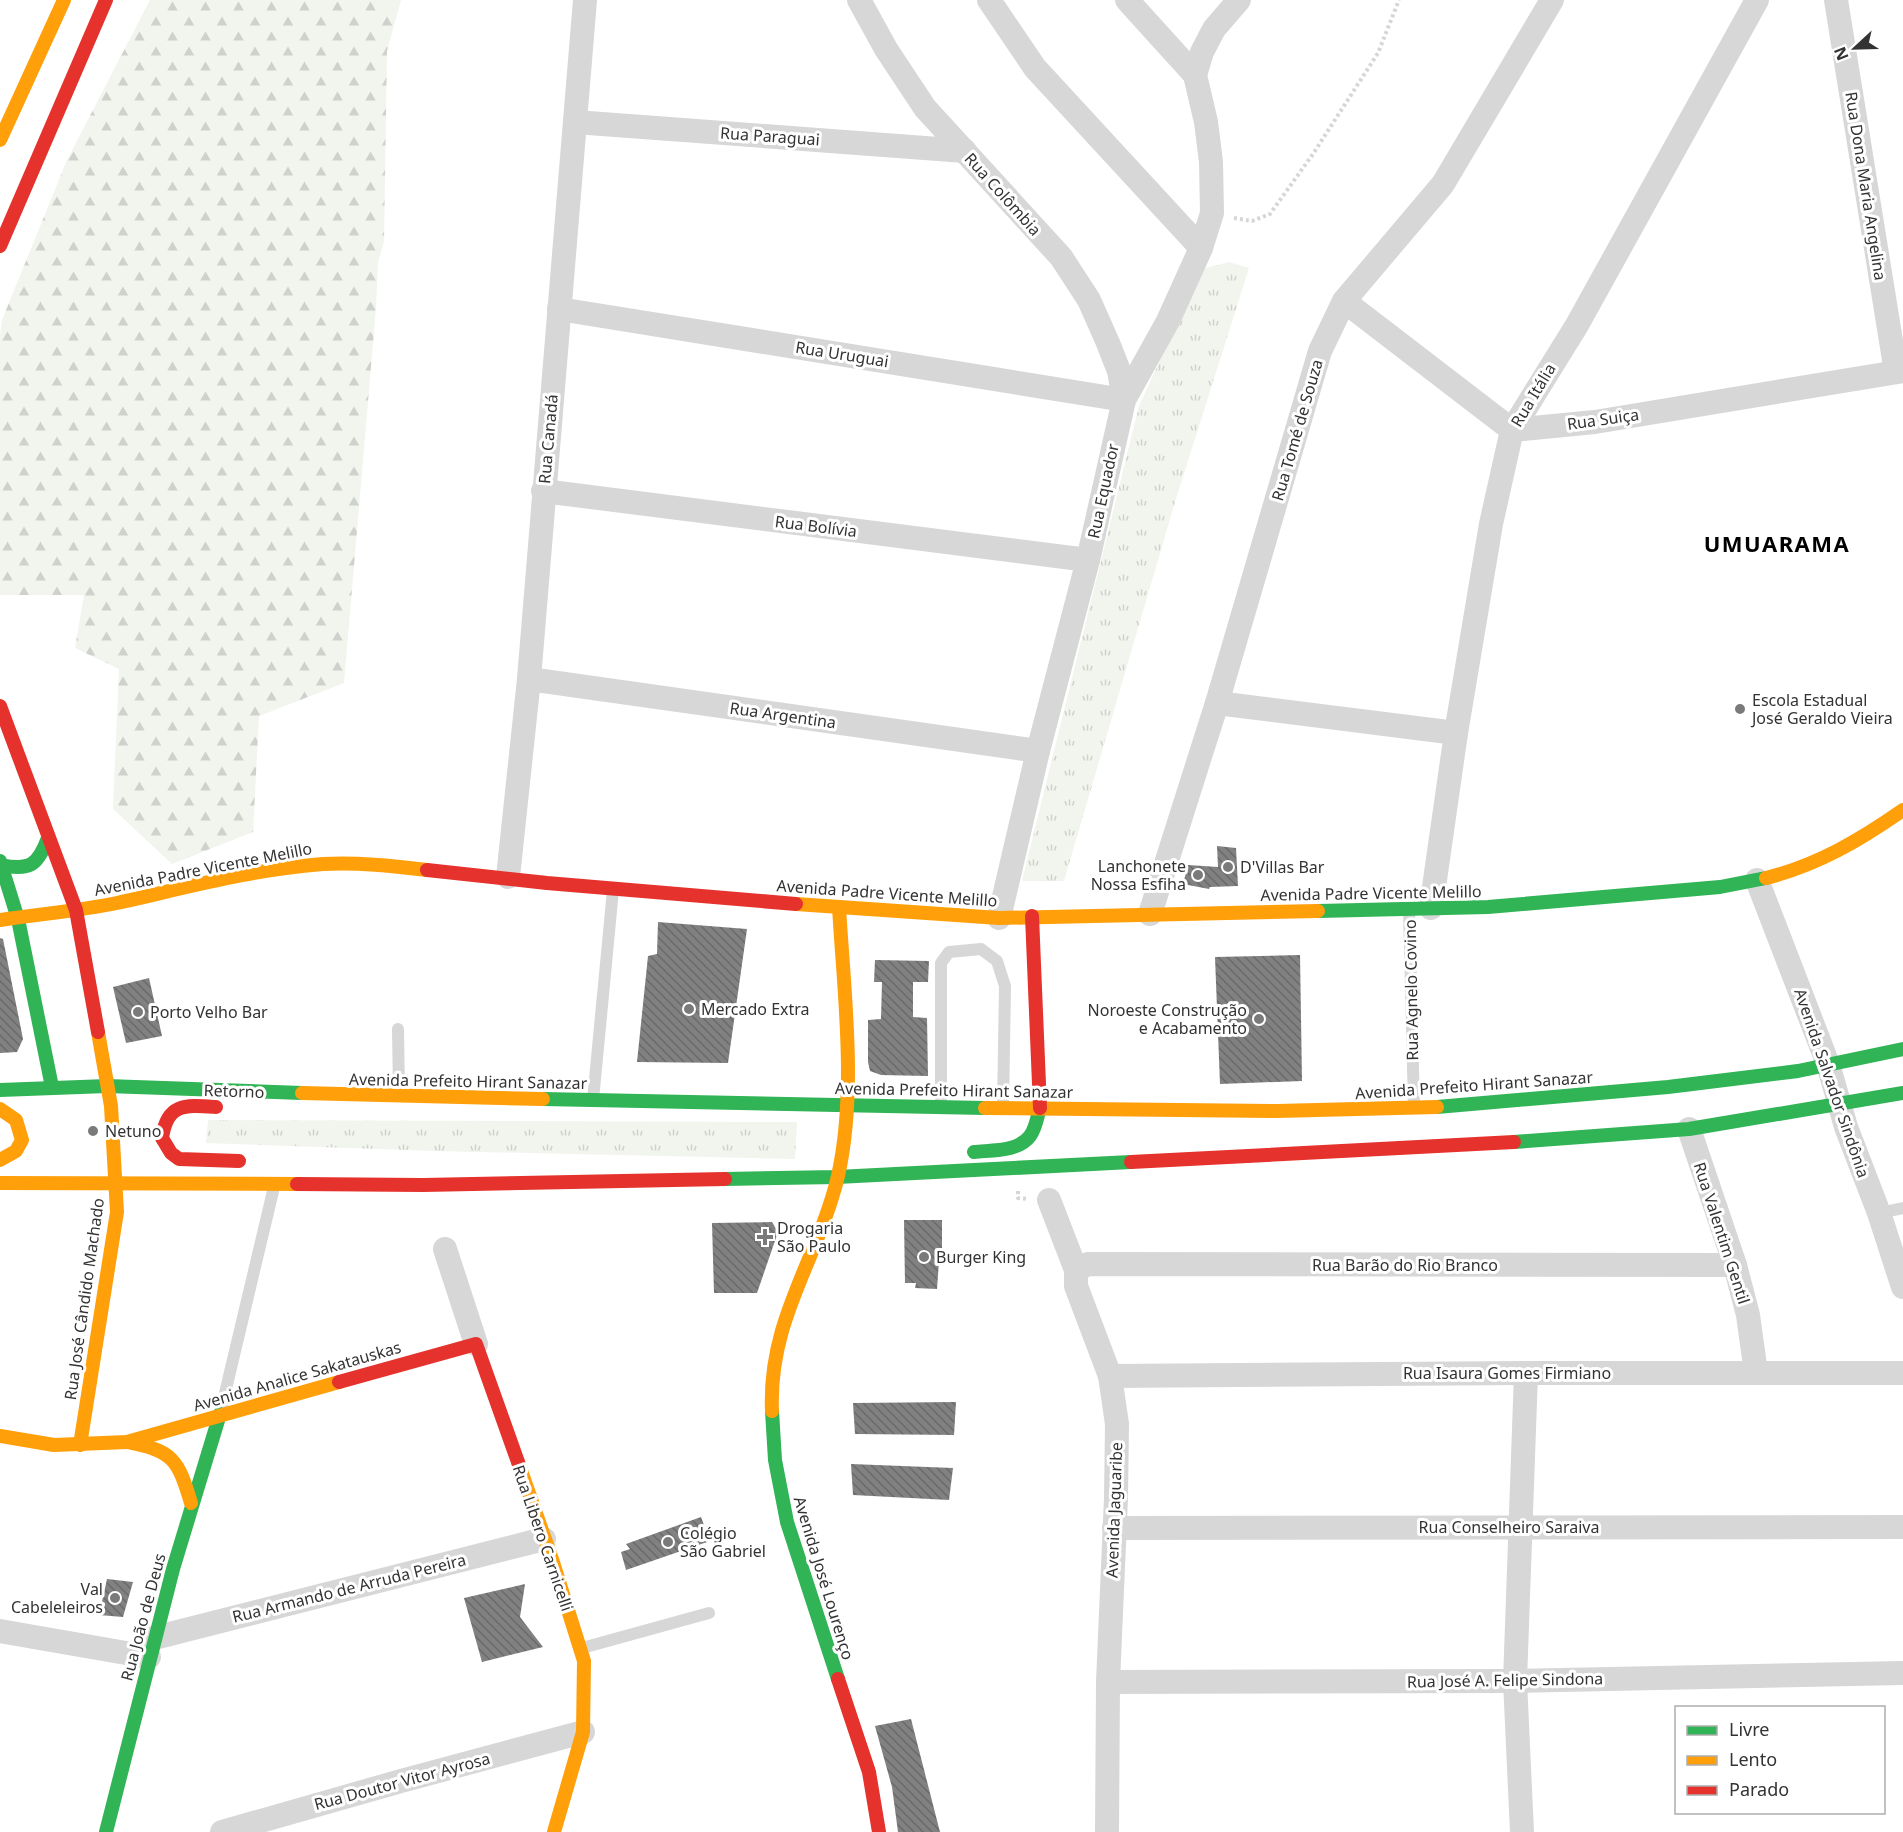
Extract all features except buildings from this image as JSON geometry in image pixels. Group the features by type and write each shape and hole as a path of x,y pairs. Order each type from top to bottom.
{"main road":[{"path":"0,140 64,0"},
{"path":"0,246 106,0"},
{"name":"Rua José Cândido Machado","path":"0,706 76,910 111,1106 117,1212 80,1445"},
{"name":"Avenida Padre Vicente Melillo","path":"0,920 76,910 280,869 325,864 384,865 613,889 999,918 1488,907 1708,888 1757,880 1808,866 1844,847 1903,810"},
{"path":"1,863 20,868 31,865 41,858 48,838"},
{"path":"1,863 18,919 52,1088"},
{"name":"Avenida José Lourenço","path":"839,907 848,1079 847,1104 837,1177 826,1212 792,1293 780,1329 772,1369 774,1442 781,1496 789,1528 868,1767 879,1832"},
{"path":"962,1153 998,1149 1023,1142 1030,1136 1040,1108 1032,916"},
{"name":"Avenida Prefeito Hirant Sanazar","path":"0,1090 107,1086 592,1101 1277,1112 1414,1108 1668,1087 1798,1071 1903,1049"},
{"path":"0,1183 423,1185 837,1177 1516,1142 1689,1129 1903,1093"},
{"path":"346,1107 374,1096"},
{"name":"Retorno","path":"231,1107 195,1106 175,1111 166,1119 162,1138 171,1153 179,1160 255,1162"},
{"path":"0,1109 16,1120 22,1140 16,1151 0,1160"},
{"path":"905,1173 930,1159"},
{"path":"322,1171 343,1184"},
{"name":"Avenida Analice Sakatauskas","path":"0,1436 54,1444 127,1442 220,1414 476,1344"},
{"name":"Rua Libero Carnicelli","path":"476,1344 584,1661 584,1732 554,1832"},
{"name":"Rua João de Deus","path":"106,1832 191,1503 220,1414"},
{"name":"Avenida Analice Sakatauskas","path":"127,1442 150,1446 170,1455 180,1466 191,1503"}],"street":[{"name":"Rua Canadá","path":"508,878 529,679 585,0"},
{"name":"Rua Colômbia","path":"860,0 886,50 925,108 1060,258 1089,300 1119,371 1124,399"},
{"path":"989,0 1035,68 1202,248"},
{"path":"1127,0 1195,75"},
{"path":"1195,75 1202,52 1214,29 1239,0"},
{"name":"Rua Tomé de Souza","path":"1150,914 1217,703 1320,351 1344,301 1443,184 1552,0"},
{"name":"Rua Itália","path":"1420,908 1456,733 1491,524 1512,430 1577,325 1757,0"},
{"name":"Rua Dona Maria Angelina","path":"1836,0 1900,372"},
{"name":"Rua Equador","path":"999,918 1038,751 1088,560 1124,399 1168,321 1202,248 1212,213 1209,142 1195,75"},
{"name":"Rua Paraguai","path":"575,122 964,151"},
{"path":"1344,301 1512,430"},
{"name":"Rua Uruguai","path":"559,309 1124,399"},
{"name":"Rua Suiça","path":"1512,430 1595,422 1900,372"},
{"name":"Rua Bolívia","path":"543,491 1088,560"},
{"name":"Rua Argentina","path":"529,679 1038,751"},
{"path":"1217,703 1456,733"},
{"name":"Avenida Salvador Sindônia","path":"1757,880 1828,1064 1839,1105 1903,1287"},
{"name":"Rua Valentim Gentil","path":"1689,1129 1735,1265 1748,1315 1756,1373"},
{"name":"Avenida Jaguaribe","path":"1049,1200 1076,1270 1076,1286 1110,1376 1117,1424 1108,1682 1107,1832"},
{"name":"Rua Libero Carnicelli","path":"445,1249 476,1344"},
{"name":"Rua Barão do Rio Branco","path":"1076,1270 1088,1264 1735,1265"},
{"path":"1522,1832 1515,1681 1526,1372"},
{"name":"Rua Isaura Gomes Firmiano","path":"1110,1376 1526,1372 1903,1373"},
{"name":"Rua Conselheiro Saraiva","path":"1114,1528 1903,1527"},
{"name":"Rua Armando de Arruda Pereira","path":"152,1647 544,1539"},
{"path":"0,1630 152,1647"},
{"name":"Rua José A. Felipe Sindona","path":"1108,1682 1515,1681 1903,1673"},
{"name":"Rua Doutor Vitor Ayrosa","path":"222,1832 584,1732"}],"lane":[{"path":"592,1101 613,889"},
{"name":"Rua Agnelo Covino","path":"1414,1108 1420,908"},
{"path":"941,1107 940,963 949,952 981,949 997,961 1005,986 1003,1108"},
{"path":"398,1029 399,1096"},
{"path":"220,1414 276,1183"},
{"path":"1879,1214 1903,1208"},
{"path":"581,1649 709,1613"}],"path":[{"path":"1212,213 1252,221 1270,214 1313,154 1378,52 1399,0"}],"green space":[{"path":"150,0 401,0 387,51 384,241 378,263 344,683 259,716 253,832 172,864 113,809 119,669 75,648 84,595 0,595 0,335 2,320 67,160"},
{"path":"1229,262 1249,268 1175,502 1064,881 1022,881 1139,406 1202,269"},
{"path":"208,1120 797,1122 795,1159 206,1143"}],"traffic: fast":[{"path":"1,865 19,867 32,864 41,854 48,838"},
{"path":"0,861 18,919 52,1087"},
{"path":"1318,911 1488,907 1720,887 1766,878"},
{"path":"1437,1107 1668,1087 1798,1071 1903,1049"},
{"path":"0,1090 107,1086 302,1093"},
{"path":"1514,1142 1689,1129 1903,1093"},
{"path":"543,1099 985,1108"},
{"path":"974,1152 1012,1148 1019,1145 1034,1130 1040,1108"},
{"path":"725,1179 837,1177 1131,1162"},
{"path":"772,1411 775,1460 787,1522 838,1679"},
{"path":"106,1832 173,1569 220,1414"}],"traffic: slow":[{"path":"0,140 64,0"},
{"path":"1766,878 1821,859 1903,810"},
{"path":"0,920 103,906 219,880 297,866 349,864 427,870"},
{"path":"796,904 999,918 1318,911"},
{"path":"772,1411 773,1378 778,1347 796,1290 829,1206 844,1144 848,1042 839,907"},
{"path":"80,1445 117,1212 111,1106 98,1032"},
{"path":"302,1093 543,1099"},
{"path":"985,1108 1277,1111 1437,1107"},
{"path":"0,1109 16,1120 22,1140 16,1151 0,1160"},
{"path":"0,1183 297,1184"},
{"path":"0,1436 54,1445 127,1442 339,1382"},
{"path":"127,1442 155,1449 171,1459 182,1476 191,1503"},
{"path":"518,1462 584,1661 583,1732 554,1832"}],"traffic: jam":[{"path":"0,246 106,0"},
{"path":"0,706 76,910 98,1032"},
{"path":"427,870 547,883 796,904"},
{"path":"1032,916 1040,1108"},
{"path":"216,1107 195,1106 173,1112 164,1127 162,1138 171,1153 179,1159 239,1161"},
{"path":"1131,1162 1514,1142"},
{"path":"297,1184 423,1185 725,1179"},
{"path":"339,1382 476,1344 518,1462"},
{"path":"838,1679 869,1772 879,1832"}],"place":[{"name":"Escola Estadual José Geraldo Vieira","path":"1740,709"},
{"name":"D'Villas Bar","path":"1228,867"},
{"name":"Lanchonete Nossa Esfiha","path":"1198,875"},
{"name":"Mercado Extra","path":"689,1009"},
{"name":"Porto Velho Bar","path":"138,1012"},
{"name":"Noroeste Construção e Acabamento","path":"1259,1019"},
{"name":"Netuno","path":"93,1131"},
{"name":"Drogaria São Paulo","path":"765,1237"},
{"name":"Burger King","path":"924,1257"},
{"name":"Colégio São Gabriel","path":"668,1542"},
{"name":"Val Cabeleleiros","path":"115,1598"}],"district":[{"name":"UMUARAMA","path":"1777,543"}]}
